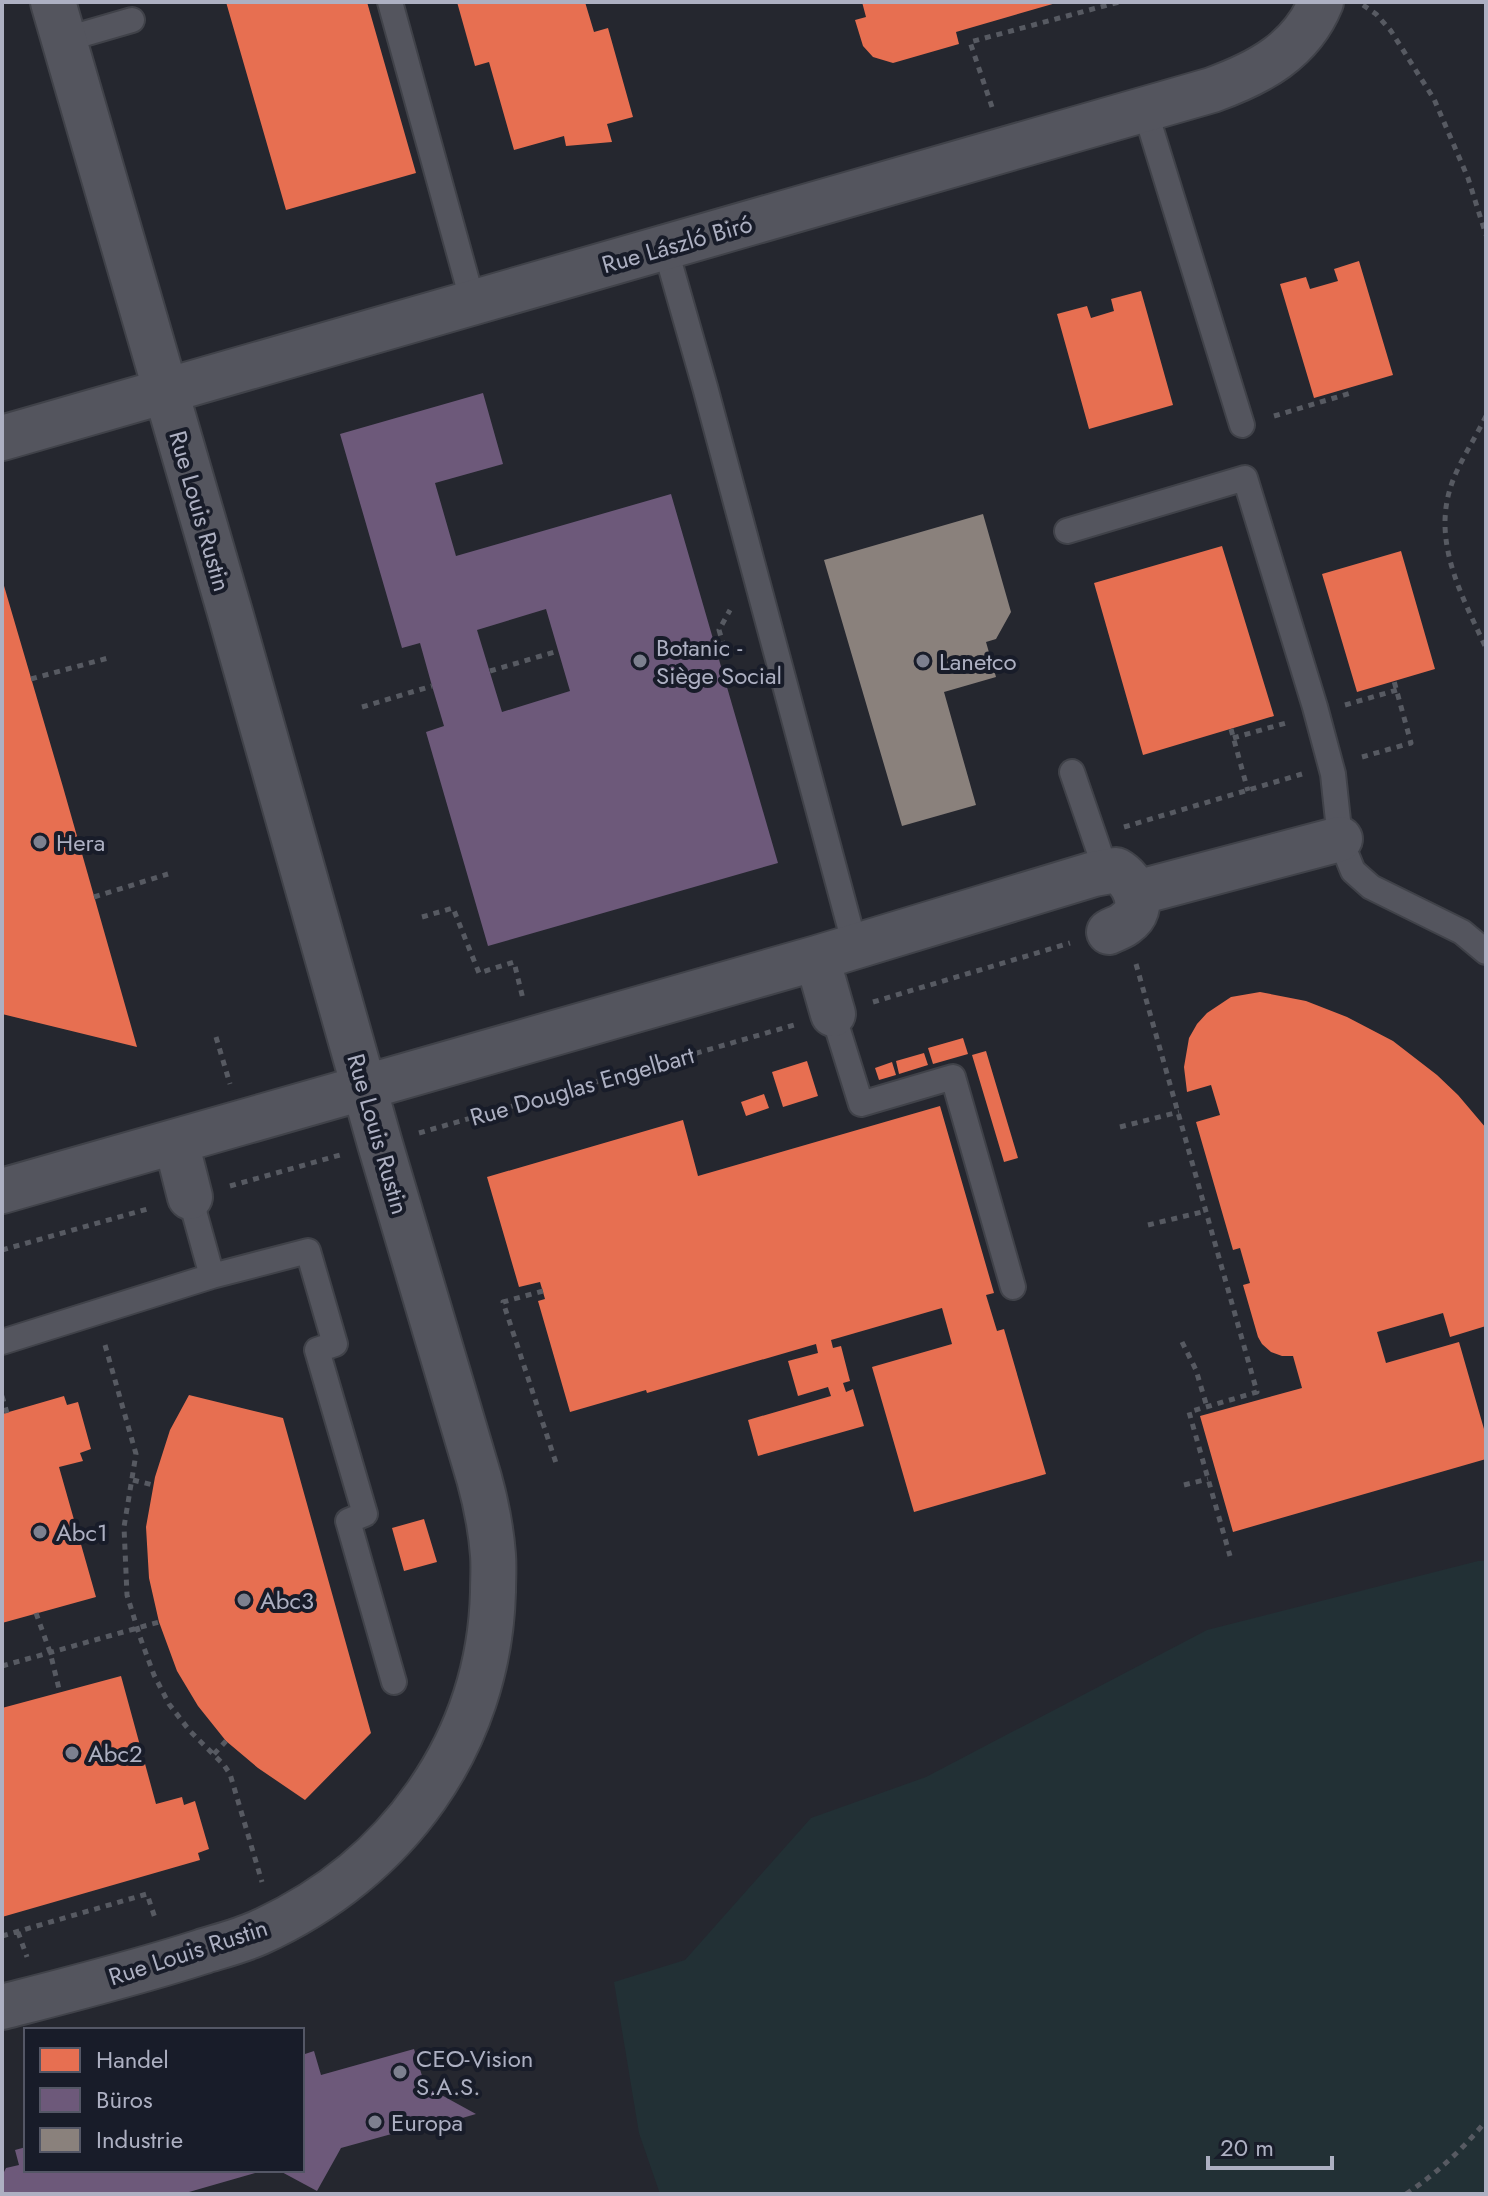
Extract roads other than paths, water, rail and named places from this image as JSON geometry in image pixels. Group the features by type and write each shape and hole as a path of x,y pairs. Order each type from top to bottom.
{"street":[{"name":"Rue László Biró","path":"2,438 1212,90 1275,61 1297,40 1321,2"},
{"name":"Rue Louis Rustin","path":"2,2007 169,1962 256,1934 312,1904 349,1878 387,1844 445,1767 474,1705 487,1657 494,1557 479,1478 58,21"},
{"path":"2,1191 836,952 1340,839"},
{"path":"833,1014 836,952"},
{"path":"176,1142 190,1197"}],"lane":[{"path":"390,2 473,303"},
{"path":"58,21 132,20"},
{"path":"1145,110 1242,425"},
{"path":"665,247 705,387 836,952"},
{"path":"1067,531 1245,478 1315,707 1330,766 1340,839 1353,871 1371,887 1462,932 1486,952"},
{"path":"1072,772 1114,891"},
{"path":"833,1014 861,1104 953,1077 1013,1287"},
{"path":"190,1197 212,1276"},
{"path":"2,1342 212,1276 308,1251 335,1344 317,1350 365,1514 348,1521 394,1682"}],"place":[{"name":"Botanic - Siège Social","path":"640,661"},
{"name":"Lanetco","path":"923,661"},
{"name":"Hera","path":"40,842"},
{"name":"Abc1","path":"40,1532"},
{"name":"Abc3","path":"244,1600"},
{"name":"Abc2","path":"72,1753"},
{"name":"CEO-Vision S.A.S.","path":"400,2072"},
{"name":"Europa","path":"375,2122"}]}
